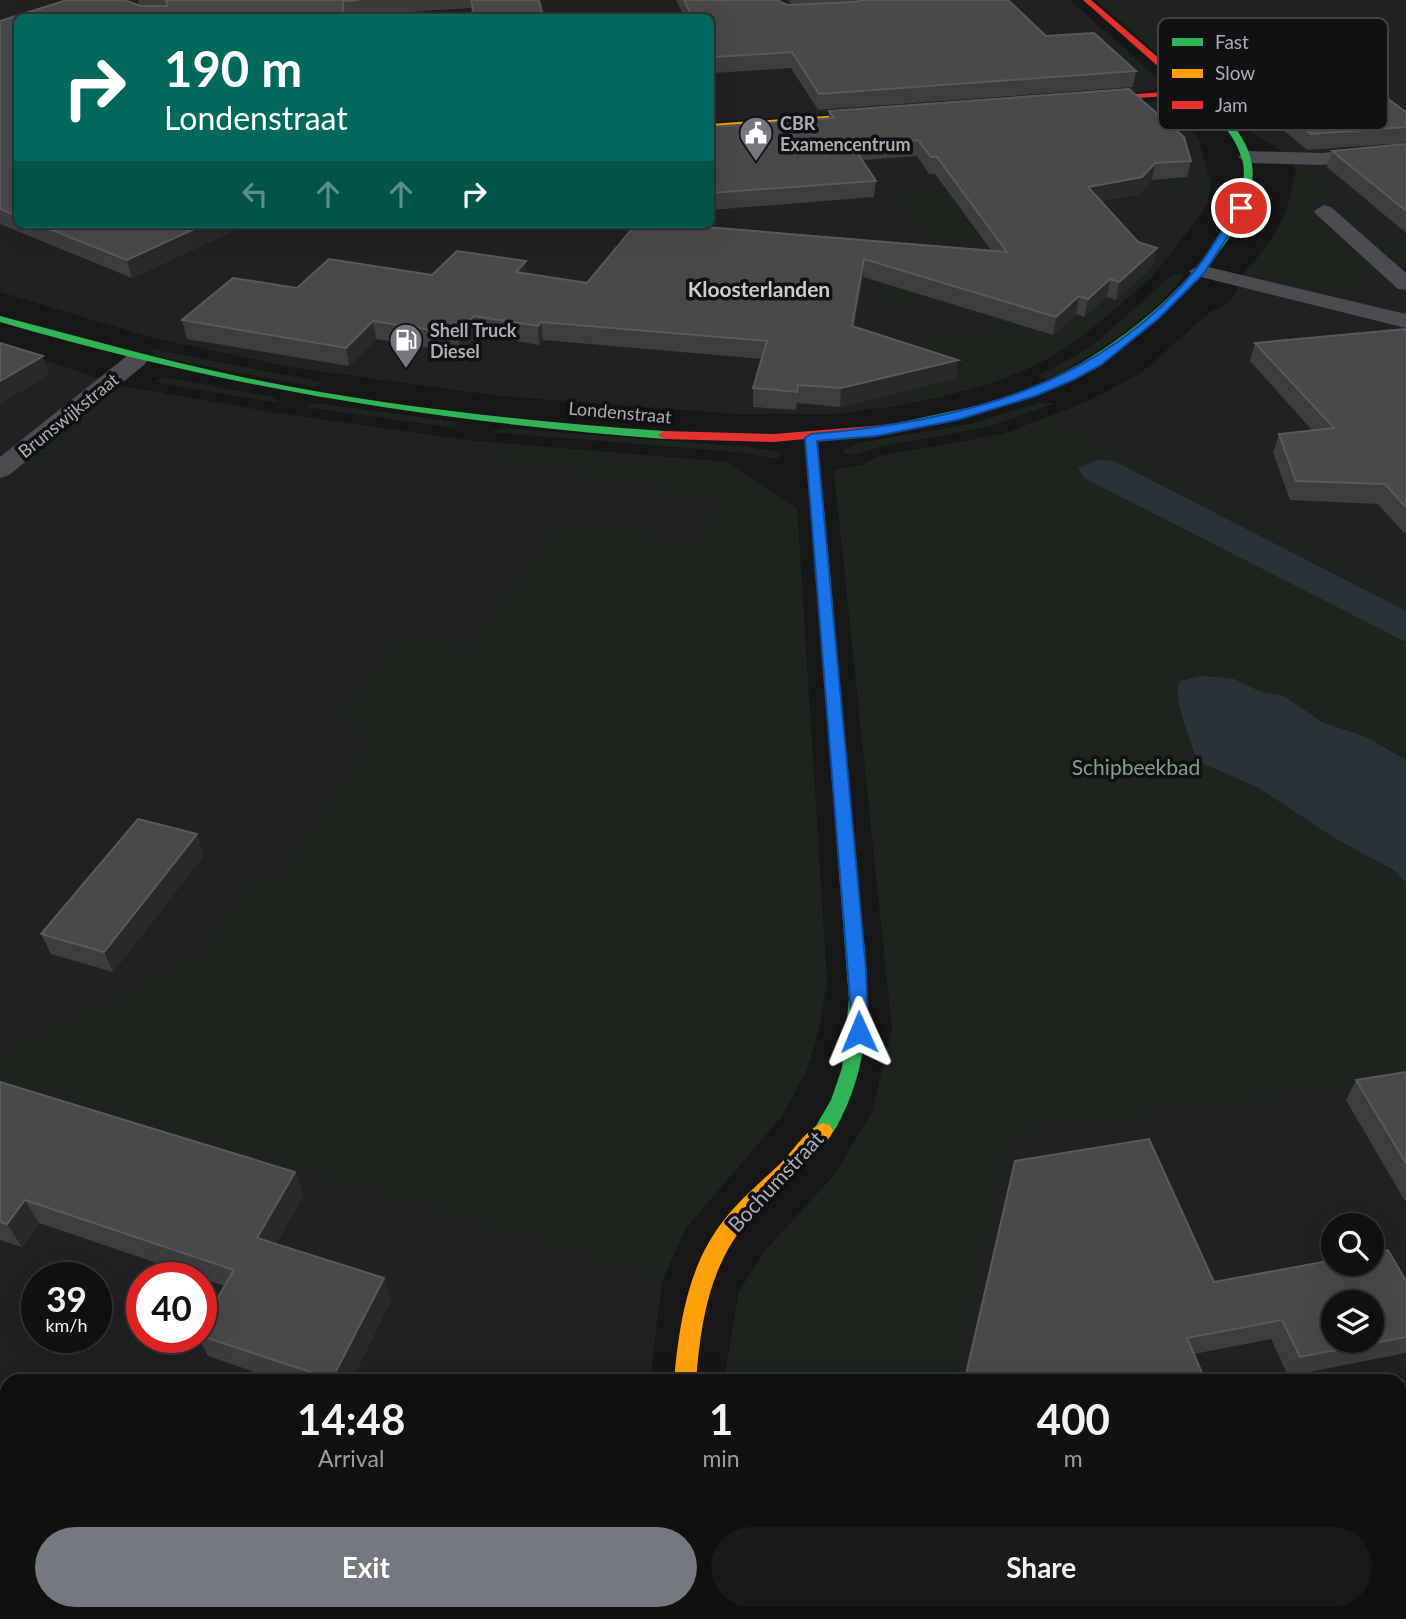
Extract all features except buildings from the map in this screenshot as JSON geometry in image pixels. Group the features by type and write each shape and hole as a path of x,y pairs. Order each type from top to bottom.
{"street":[{"path":"1087,0 1158,63"},
{"path":"1064,101 1158,94"},
{"path":"714,127 900,113"},
{"path":"1231,130 1247,157 1322,159 1406,152"},
{"name":"Londenstraat","path":"0,319 136,360 291,391 524,422 704,438 811,438 876,432 957,416 1031,394 1069,378 1097,362 1156,316 1200,271 1241,208 1247,182 1247,157"},
{"path":"1324,211 1404,282"},
{"path":"1200,271 1406,321"},
{"path":"1340,303 1404,282"},
{"name":"Brunswijkstraat","path":"0,470 136,360"},
{"name":"Bochumstraat","path":"686,1374 692,1299 721,1239 741,1215 806,1153 829,1122 846,1094 859,1047 857,969 811,438"}],"shaded area":[{"path":"0,0 80,0 32,14 14,14 14,228 714,228 714,132 1158,101 1158,130 1190,130 1199,140 1211,184 1208,203 1202,213 1153,276 1087,333 1050,357 988,383 939,398 837,414 736,414 500,396 295,368 149,337 0,292"},
{"path":"126,0 1070,0 1158,79 1158,86 1151,91 714,122 714,14 171,14"},
{"name":"Schipbeekbad","path":"1096,0 1406,0 1406,1374 725,1374 739,1292 763,1253 835,1174 872,1112 892,1028 834,470 862,465 880,456 1003,434 1088,401 1141,373 1211,311 1227,304 1235,295 1245,270 1261,255 1280,225 1293,195 1296,169 1283,152 1248,130 1388,130 1388,18 1158,18 1158,54"},
{"path":"0,345 125,387 284,414 466,440 728,462 797,508 827,982 819,1030 806,1072 782,1116 686,1228 662,1281 651,1374 0,1374"},
{"path":"1098,460 1114,461 1406,611 1406,642 1084,478 1078,468"},
{"path":"1204,676 1234,679 1261,692 1284,696 1323,723 1364,736 1406,760 1406,883 1394,870 1336,839 1259,788 1197,761 1180,708 1178,688 1180,681"}],"green space":[{"path":"1096,0 1111,0 1158,40 1158,54"},
{"path":"1123,47 1158,79 1158,86 1154,89 1108,48"},
{"path":"1375,160 1385,167 1313,174 1351,201 1304,207 1368,264 1372,273 1348,290 1320,292 1281,283 1245,270 1274,236 1290,199 1296,169"},
{"path":"1201,175 1210,176 1210,190 1202,213 1198,212 1204,205 1193,194 1185,192 1178,197 1164,183 1176,179 1196,182"},
{"path":"1155,183 1173,204 1155,200 1114,203 1109,197 1131,196 1144,192 1139,184"},
{"path":"945,187 996,257 961,289 934,308 905,315 890,312 886,307 891,255 940,258 895,191"},
{"path":"1360,207 1384,229 1354,226 1339,210"},
{"path":"1392,234 1406,247 1406,265 1397,263 1374,242"},
{"path":"1144,273 1153,276 1079,338 1032,367 968,390 879,409 872,399 954,378 898,359 931,331 937,331 942,338 984,334 1004,320 1053,335 1076,314 1084,317 1107,297 1116,299"},
{"path":"1174,273 1184,276 1138,322 1121,335 1047,380 1038,376 1092,346"},
{"path":"151,349 323,382 315,387 154,356"},
{"path":"162,377 275,397 279,403 155,382"},
{"path":"125,387 166,393 100,407 0,494 0,481 107,392 118,394"},
{"path":"317,403 454,422 456,428 304,407"},
{"path":"1038,403 1056,403 988,427 879,447 851,456 842,451 858,443 970,424"},
{"name":"Schipbeekbad","path":"1049,416 1406,594 1406,1081 1010,1136 957,1374 725,1374 739,1292 763,1253 835,1174 872,1112 892,1028 834,470 862,465 880,456 1003,434"},
{"path":"502,428 750,447 781,453 779,459 736,452 490,432"},
{"path":"481,442 728,462 797,508 827,982 819,1030 806,1072 782,1116 686,1228 662,1281 0,1082 0,1049 114,997 203,949 252,871 274,879 371,735 332,723 401,632 468,646 562,516 693,540 718,502 470,455"}],"traffic: fast":[{"path":"884,429 964,414 1038,389 1106,353 1138,329 1177,293 1207,260 1227,232 1240,205 1247,185 1248,165 1241,144 1231,130"},
{"path":"0,319 163,363 328,396 496,420 664,435"},
{"path":"822,563 858,999 854,1051 847,1084 823,1131"}],"traffic: slow":[{"path":"714,127 881,114"},
{"path":"811,437 822,563"},
{"path":"686,1374 694,1310 700,1288 718,1246 747,1208 823,1131"}],"traffic: jam":[{"path":"1087,0 1158,62"},
{"path":"1084,100 1158,94"},
{"path":"664,435 774,438 884,429"}],"place":[{"name":"CBR Examencentrum","path":"756,163"},
{"name":"Shell Truck Diesel","path":"406,370"}],"district":[{"name":"Kloosterlanden","path":"759,288"}],"route":[{"path":"859,1032 857,969 811,438 876,432 957,416 1031,394 1069,378 1097,362 1156,316 1200,271 1241,208"}]}
